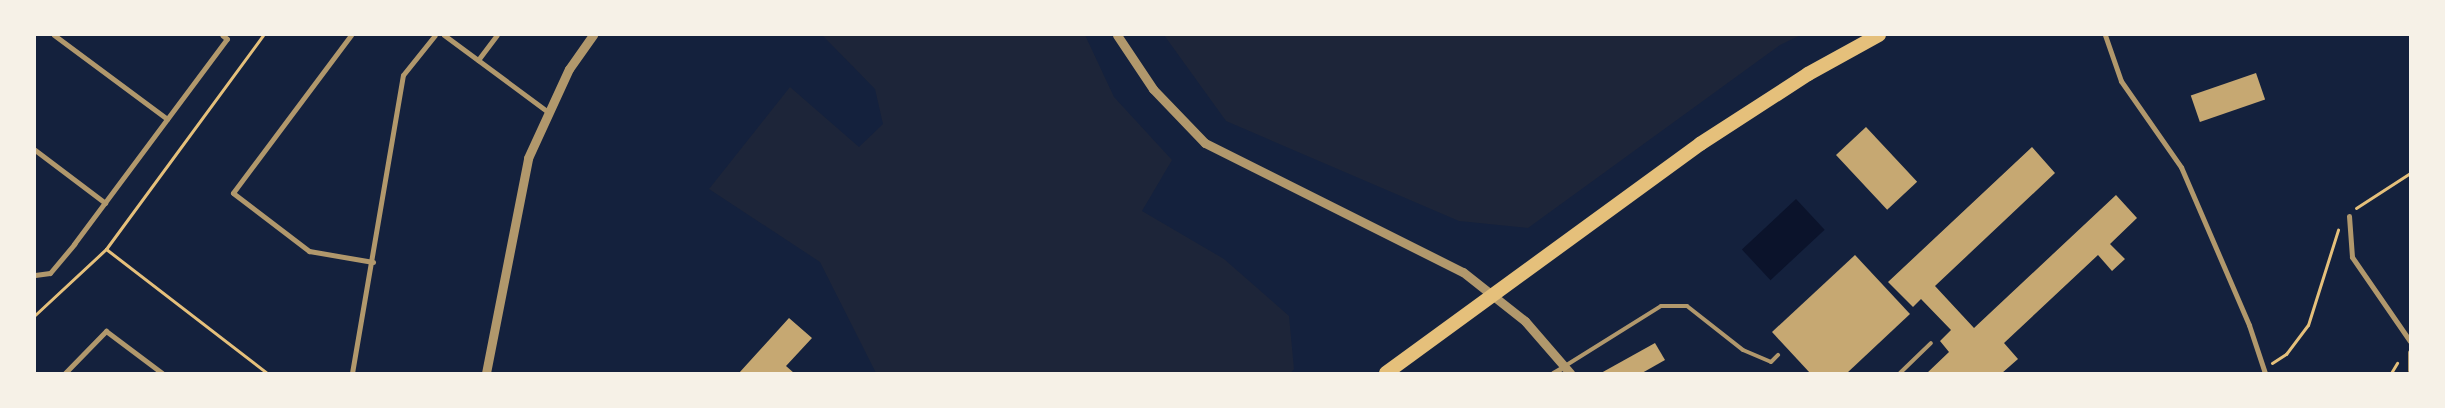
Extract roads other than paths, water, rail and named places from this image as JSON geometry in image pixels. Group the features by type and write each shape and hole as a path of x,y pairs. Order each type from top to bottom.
{"highway":[{"path":"1386,373 1700,144 1879,35"}],"street":[{"path":"54,35 167,119"},
{"path":"35,275 50,272 105,203 226,38 222,35"},
{"path":"350,35 233,193 308,251 373,262"},
{"path":"352,373 373,262 403,75 435,35"},
{"path":"444,35 548,112"},
{"path":"478,60 497,35"},
{"path":"486,373 528,158 569,69 593,35"},
{"path":"1117,35 1153,89 1205,143 1404,240 1464,272 1525,320 1567,370 1553,373"},
{"path":"2105,35 2121,81 2181,167 2265,373"},
{"path":"35,150 105,203"},
{"path":"2349,216 2352,257 2410,341"},
{"path":"65,373 106,331 162,373"},
{"path":"2410,352 2410,370"}],"lane":[{"path":"1567,370 1661,306 1687,306 1744,350 1771,362 1778,355"},
{"path":"1900,373 1931,343"}]}
